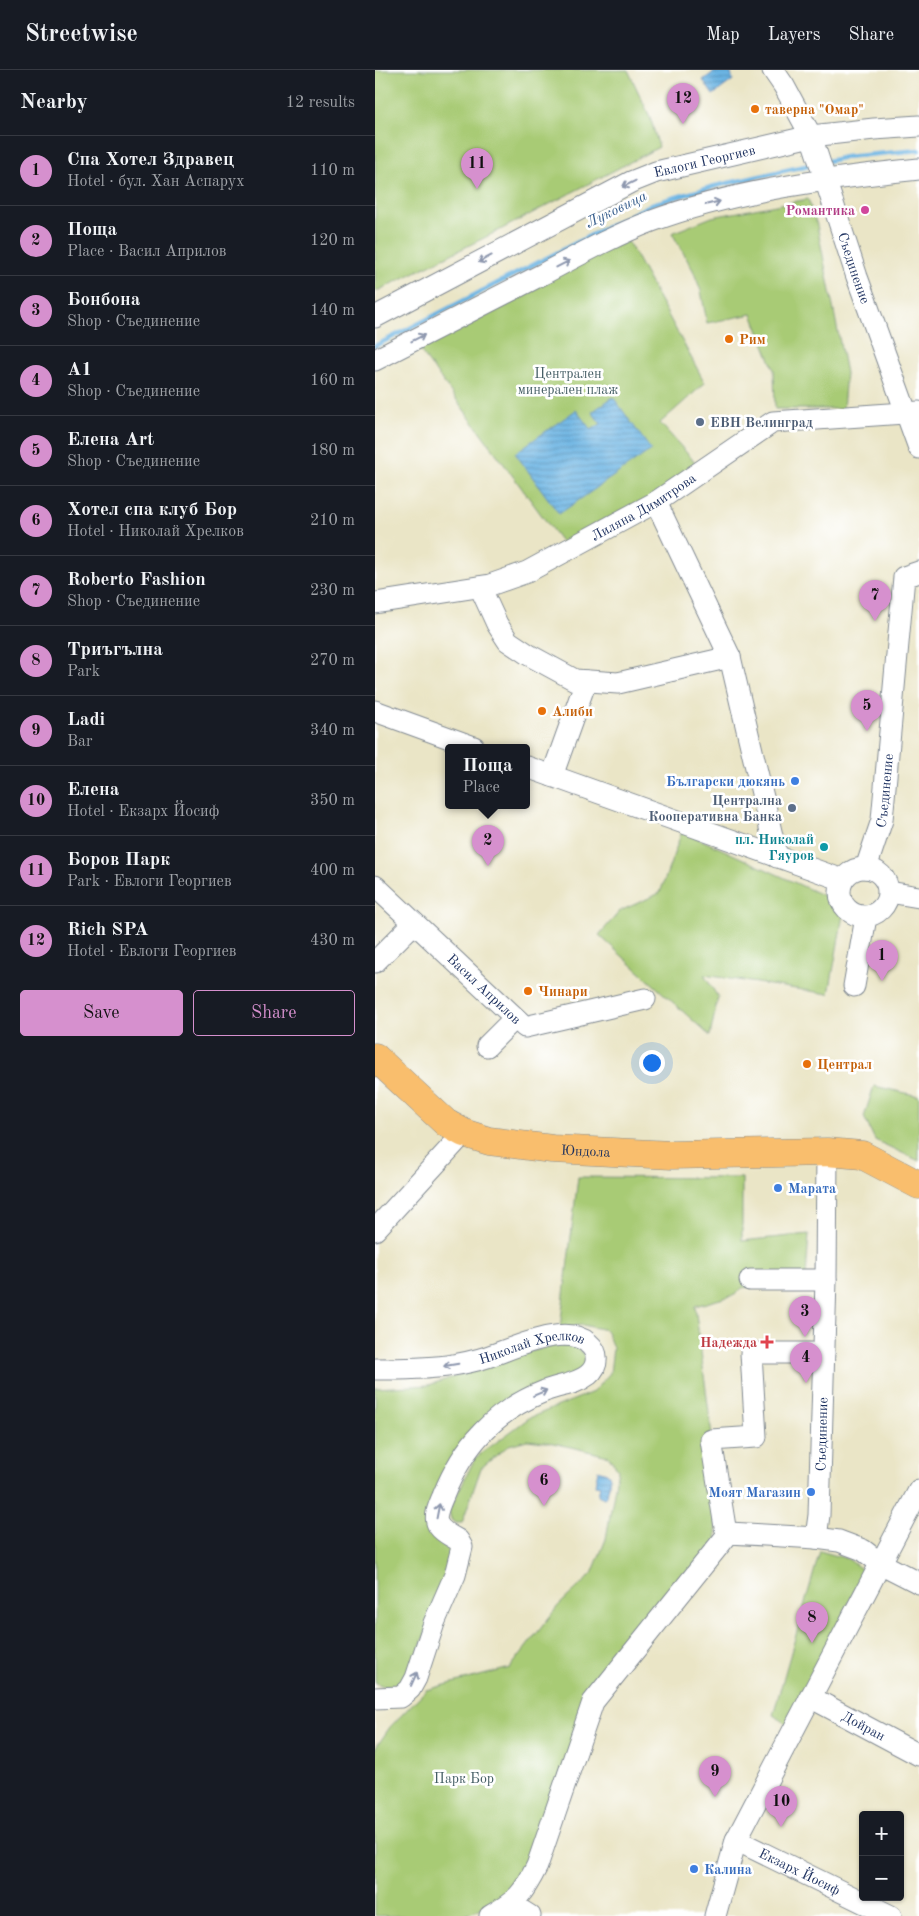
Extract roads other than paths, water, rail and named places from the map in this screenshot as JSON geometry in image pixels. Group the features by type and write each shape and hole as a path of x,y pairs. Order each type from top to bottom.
{"main road":[{"name":"Юндола","path":"375,1057 446,1123 464,1133 489,1141 517,1146 635,1154 827,1152 862,1155 919,1185"}],"street":[{"name":"Съединение","path":"775,70 811,136 912,412 919,448"},
{"name":"Евлоги Георгиев","path":"375,317 631,182 656,172 811,136 857,130 919,126"},
{"path":"375,360 607,241 651,221 711,203 826,180 919,170"},
{"name":"Лиляна Димитрова","path":"375,603 480,587 527,572 656,502 773,422 912,412"},
{"path":"656,502 730,657 757,780 777,857"},
{"name":"Съединение","path":"866,868 882,820 904,577 919,572"},
{"path":"480,587 497,624 508,641 529,655 575,680 618,683 730,657"},
{"path":"552,776 586,681"},
{"path":"375,711 466,744"},
{"path":"530,768 843,880"},
{"path":"866,868 873,869 884,878 889,892 884,906 873,915 866,916 852,913 846,908 840,895 843,880 852,871 866,868"},
{"name":"Васил Априлов","path":"375,886 525,1028 645,999"},
{"path":"889,892 919,897"},
{"path":"854,986 866,916"},
{"path":"375,962 414,923"},
{"path":"487,1046 515,1018"},
{"path":"375,1230 464,1133"},
{"name":"Съединение","path":"816,1538 819,1515 824,1353 827,1152"},
{"path":"750,1280 826,1280"},
{"name":"Николай Хрелков","path":"375,1370 448,1366 485,1358 553,1336 566,1334 579,1337 589,1343 597,1355 596,1365 589,1374 577,1382 547,1390 520,1402 491,1425 478,1436 455,1468 435,1513 437,1523 444,1532 459,1540 461,1547 455,1574 434,1623 416,1678 410,1689 401,1697 375,1698"},
{"path":"729,1533 725,1527 711,1440 756,1438 751,1353 824,1353"},
{"path":"715,1916 736,1840 919,1490"},
{"path":"729,1533 839,1541 863,1550 880,1563 919,1583"},
{"path":"490,1916 511,1904 526,1888 537,1866 593,1702 729,1533"},
{"name":"Дойран","path":"810,1697 919,1755"},
{"name":"Екзарх Йосиф","path":"736,1840 891,1916"},
{"path":"511,1904 530,1916"}],"water":[{"path":"717,70 730,70 733,80 713,95 703,80"},
{"path":"613,397 651,450 559,514 515,453 576,410 591,430 601,424 592,412"},
{"path":"598,1470 607,1473 610,1477 607,1496 604,1498 598,1495 600,1486 595,1485"}],"waterway":[{"name":"Луковица","path":"824,162 845,157 919,150"},
{"name":"Луковица","path":"375,346 652,204 715,186 814,164"}],"place":[{"name":"таверна \"Омар\"","path":"755,109"},
{"name":"Rich SPA","path":"683,124"},
{"name":"Боров Парк","path":"477,189"},
{"name":"Романтика","path":"865,210"},
{"name":"Рим","path":"729,339"},
{"name":"ЕВН Велинград","path":"700,422"},
{"name":"Roberto Fashion","path":"875,621"},
{"name":"Алиби","path":"542,711"},
{"name":"Елена Art","path":"867,731"},
{"name":"Български дюкянь","path":"795,781"},
{"name":"Централна Кооперативна Банка","path":"792,808"},
{"name":"пл. Николай Гяуров","path":"824,847"},
{"name":"Поща","path":"488,866"},
{"name":"Спа Хотел Здравец","path":"882,981"},
{"name":"Чинари","path":"528,991"},
{"name":"Централ","path":"807,1064"},
{"name":"Марата","path":"778,1188"},
{"name":"Бонбона","path":"805,1337"},
{"name":"Надежда","path":"767,1342"},
{"name":"A1","path":"806,1383"},
{"name":"Моят Магазин","path":"811,1492"},
{"name":"Хотел спа клуб Бор","path":"544,1506"},
{"name":"Триъгълна","path":"812,1643"},
{"name":"Ladi","path":"715,1797"},
{"name":"Елена","path":"781,1827"},
{"name":"Калина","path":"694,1869"}],"park label":[{"name":"Централен минерален плаж","path":"568,382"},
{"name":"Парк Бор","path":"464,1778"}]}
